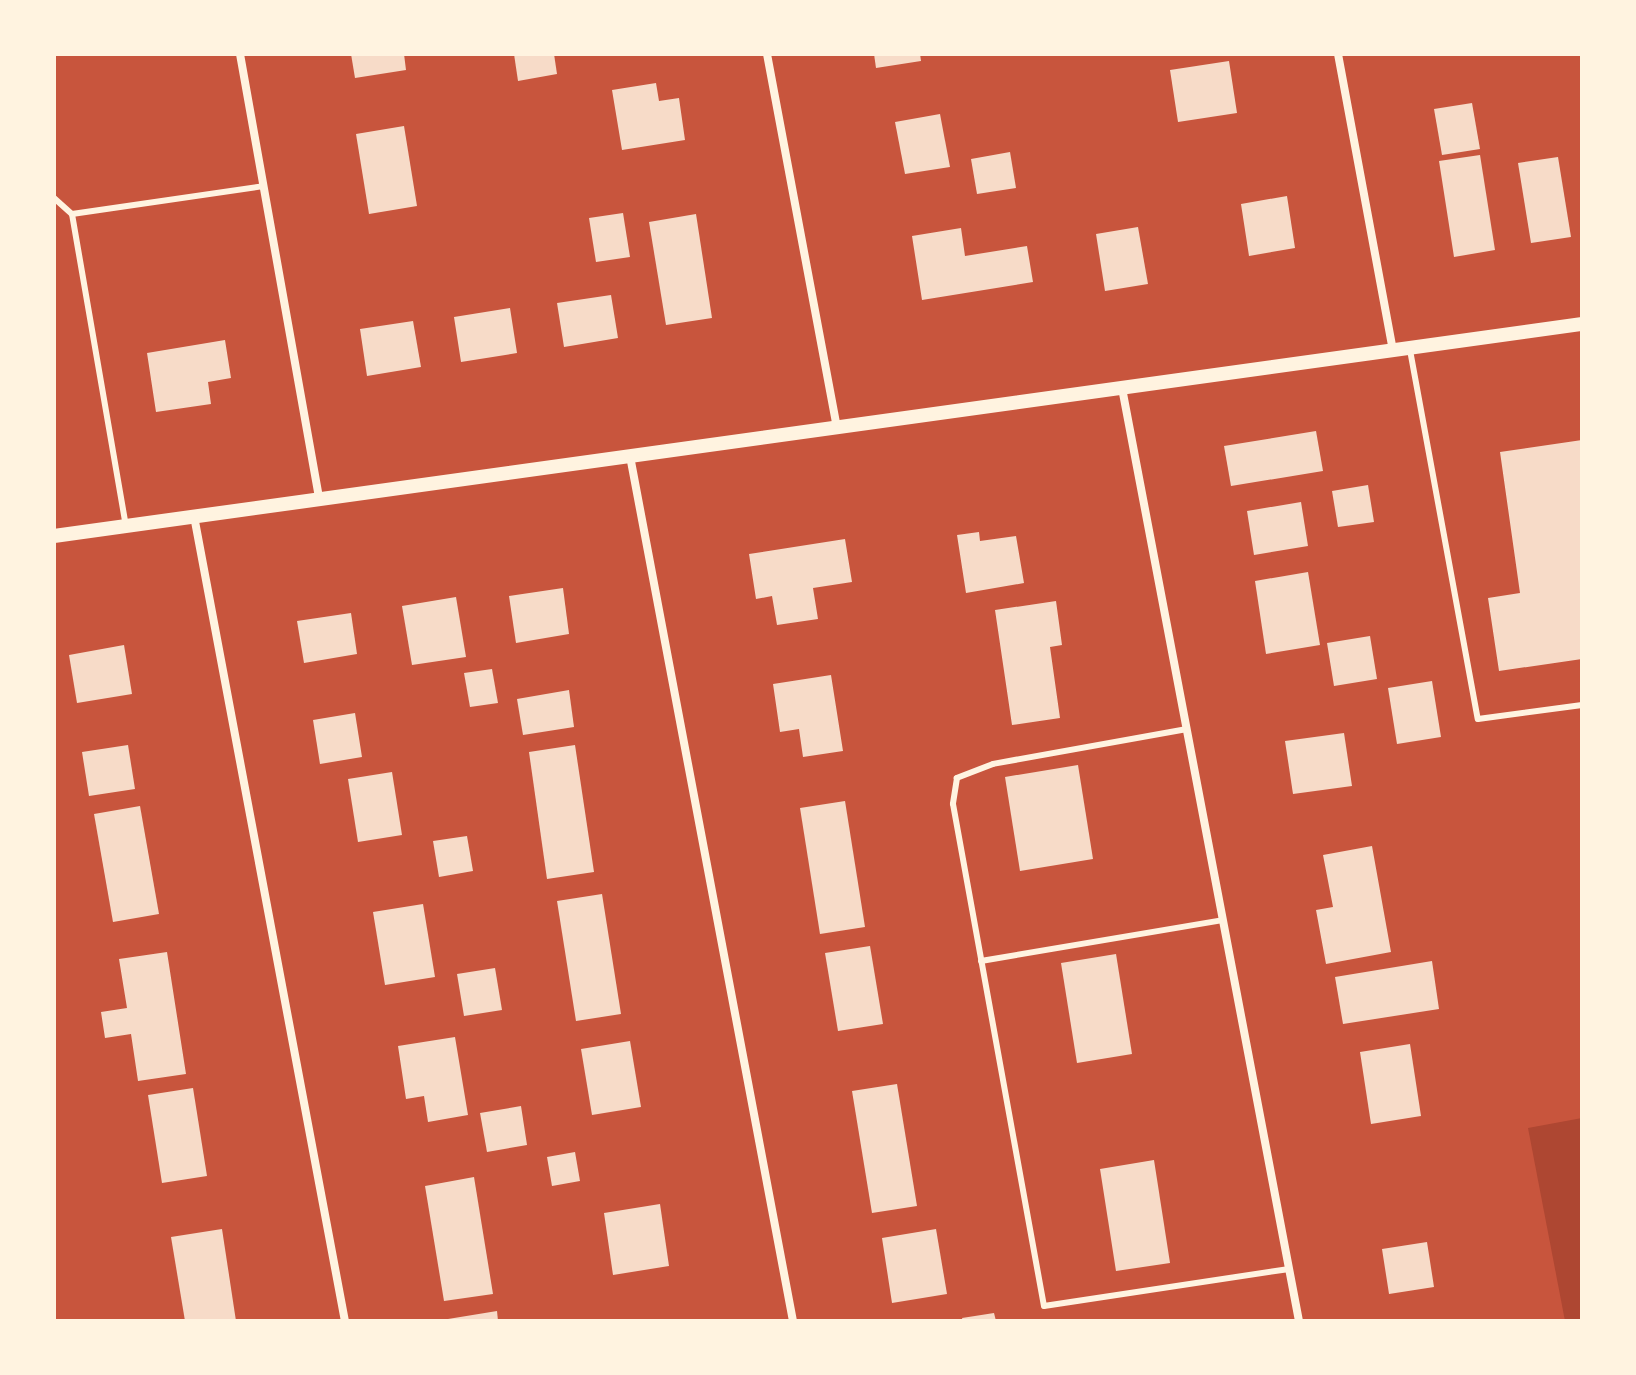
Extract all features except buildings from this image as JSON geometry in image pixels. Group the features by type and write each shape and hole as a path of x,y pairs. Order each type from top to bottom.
{"street":[{"path":"240,54 319,498"},
{"path":"767,54 837,428"},
{"path":"1338,54 1393,352"},
{"path":"54,536 1582,324"},
{"path":"1122,388 1299,1321"},
{"path":"630,455 793,1321"},
{"path":"194,516 345,1321"}],"lane":[{"path":"72,214 263,186"},
{"path":"54,198 72,214 126,526"},
{"path":"1409,349 1478,719 1582,705"},
{"path":"1187,729 993,764 957,778 953,804 1044,1306 1289,1269"},
{"path":"981,961 1223,920"}],"shaded area":[{"path":"1582,1118 1582,1321 1565,1321 1528,1128"}]}
